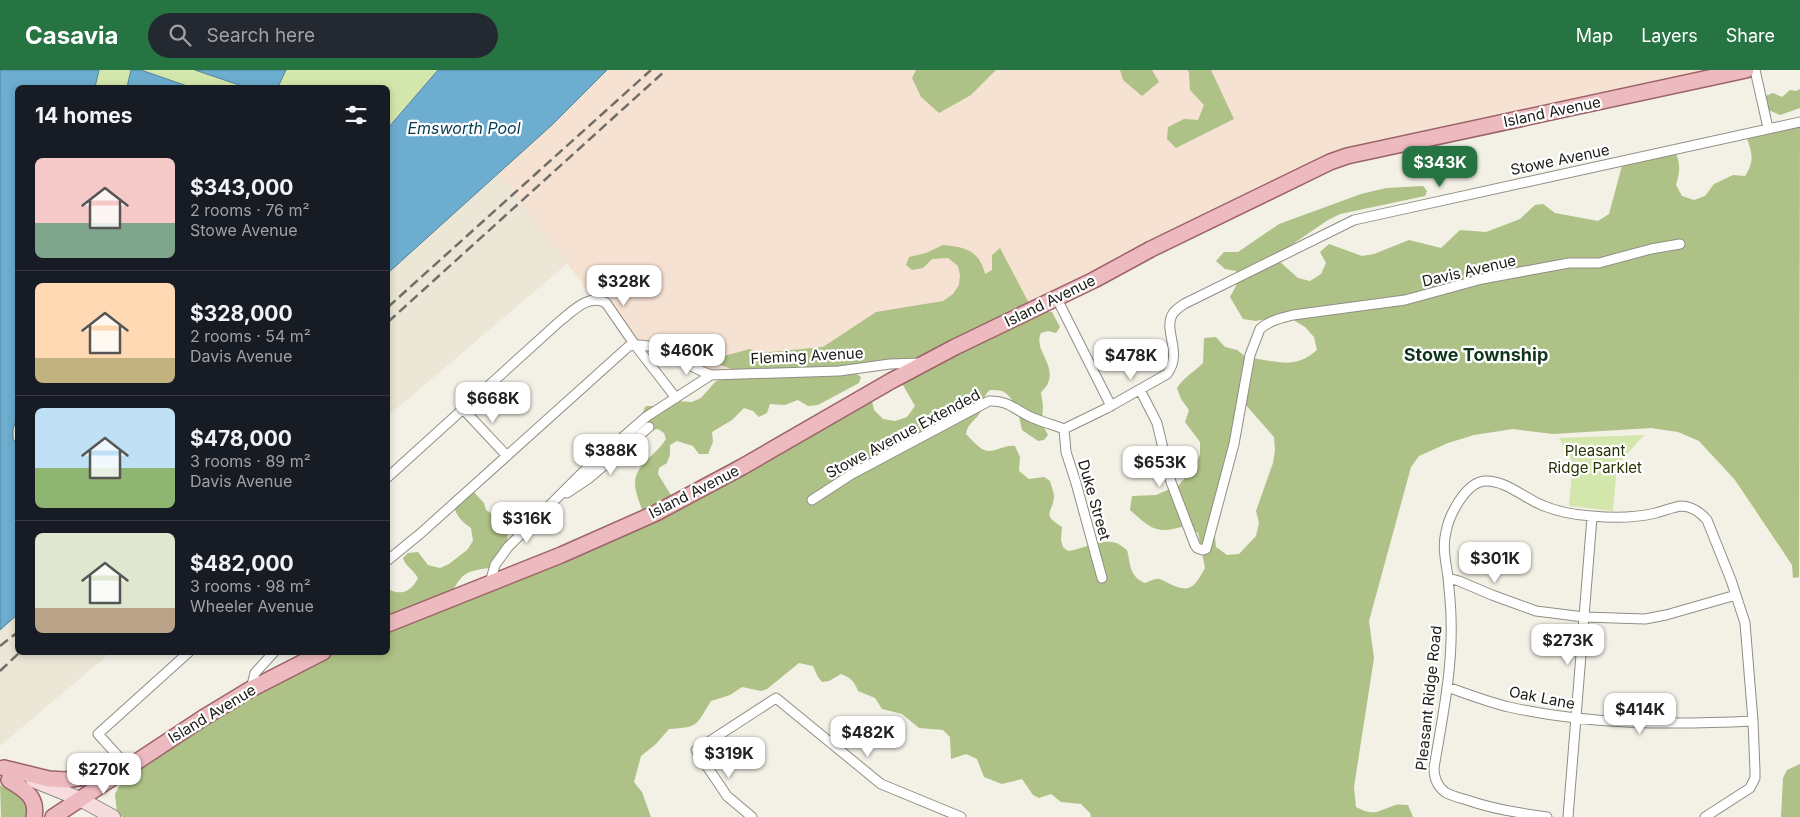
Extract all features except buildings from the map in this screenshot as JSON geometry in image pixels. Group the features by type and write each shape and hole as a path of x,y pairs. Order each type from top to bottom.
{"main road":[{"name":"Island Avenue","path":"390,623 561,555 656,513 742,467 925,363 1094,280 1151,249 1330,162 1347,156 1746,70"},
{"name":"Island Avenue","path":"53,817 203,718 251,689 317,655"},
{"path":"3,773 64,780 124,770"},
{"path":"3,773 59,796 80,799 110,816"},
{"path":"3,773 32,798 35,808 34,817"}],"street":[{"path":"1756,70 1768,128"},
{"name":"Stowe Avenue","path":"1140,390 1167,374 1173,366 1175,352 1170,326 1173,313 1184,304 1354,220 1800,122"},
{"name":"Davis Avenue","path":"1140,390 1157,423 1171,482 1195,544 1199,550 1206,549 1234,444 1250,355 1260,329 1263,326 1293,315 1405,300 1482,279 1569,263 1599,263 1651,249 1680,244"},
{"path":"1057,298 1111,406"},
{"path":"390,475 560,321 585,302 594,299 606,303 634,345 676,398"},
{"path":"390,558 422,533 624,350 634,345"},
{"name":"Fleming Avenue","path":"634,345 646,345 658,349 693,368 711,375 839,371 890,364 925,363"},
{"path":"490,583 491,573 495,565 508,548 582,473 646,416 711,375"},
{"path":"1064,429 1140,390"},
{"name":"Stowe Avenue Extended","path":"812,500 852,474 989,401 1000,400 1031,417 1064,429"},
{"path":"462,409 506,456"},
{"path":"555,502 588,479 649,427"},
{"name":"Duke Street","path":"1064,429 1066,452 1102,578"},
{"name":"Pleasant Ridge Road","path":"1547,817 1483,806 1445,792 1435,780 1434,768 1451,652 1448,578 1444,545 1446,530 1462,495 1483,481 1496,482 1543,506 1566,513 1592,516 1632,516 1681,506 1691,507 1700,512 1707,520 1736,595 1744,623 1753,721 1755,771 1753,784 1746,792 1705,817"},
{"path":"1568,817 1592,516"},
{"path":"1448,578 1536,611 1584,617 1645,618 1666,615 1736,595"},
{"path":"124,770 98,734 186,655"},
{"path":"251,689 255,673 271,655"},
{"name":"Oak Lane","path":"1447,687 1507,707 1576,719 1701,724 1753,721"},
{"path":"752,817 727,796 696,750 776,698 882,784 961,817"}],"shaded area":[{"path":"607,70 1746,70 1347,156 955,347 711,375 670,355 635,345 606,303 594,299 499,173 553,124"},
{"path":"499,173 568,263 390,414 390,271"},
{"path":"15,616 15,655 108,655 0,746 0,630"}],"green space":[{"path":"99,70 131,70 127,85 96,85"},
{"path":"141,70 195,70 239,85 184,85"},
{"path":"286,70 438,70 390,126 390,85 279,85"},
{"path":"916,70 996,70 971,95 939,113 921,97 912,78"},
{"path":"1120,70 1152,70 1159,82 1142,96 1123,80"},
{"path":"1187,70 1211,70 1234,119 1176,148 1167,139 1168,127 1184,119 1198,120 1204,105 1190,90 1189,72"},
{"path":"1800,89 1800,108 1780,115 1766,109 1763,97 1773,93 1782,97 1790,90 1796,91"},
{"path":"1800,123 1799,577 1793,578 1792,565 1735,480 1699,441 1678,432 1651,428 1553,434 1513,429 1474,435 1448,443 1419,456 1411,467 1369,621 1374,658 1354,787 1356,807 1372,812 1397,805 1408,805 1413,817 1091,817 1090,813 1081,804 1061,802 1051,794 1039,798 1033,795 1022,779 1002,784 984,777 977,759 966,754 951,759 950,737 943,730 919,728 902,714 882,709 875,698 858,691 854,682 847,677 841,674 829,681 822,682 813,666 799,663 767,689 761,691 742,687 730,695 711,701 696,724 669,729 656,744 641,756 634,782 642,792 651,817 123,817 117,814 115,794 126,774 303,666 328,655 390,655 390,627 554,562 871,397 874,410 883,419 895,421 907,417 915,406 900,380 1040,311 1052,312 1060,327 1056,333 1048,331 1041,333 1039,339 1050,376 1048,383 1041,393 1043,405 1042,424 1048,435 1044,440 1038,441 1022,430 1020,419 1011,398 1002,391 993,390 990,390 986,395 981,411 968,427 966,434 979,447 988,451 1015,446 1020,457 1019,471 1029,479 1044,477 1050,481 1054,497 1049,513 1052,519 1062,527 1061,540 1063,547 1068,551 1104,542 1116,543 1127,550 1133,573 1145,583 1153,579 1159,579 1182,588 1191,587 1205,568 1198,533 1187,525 1169,530 1156,529 1130,510 1132,496 1156,495 1179,485 1196,465 1200,454 1200,442 1185,422 1189,410 1181,399 1177,388 1203,363 1204,338 1216,337 1225,347 1237,350 1246,357 1233,436 1209,527 1215,538 1216,547 1227,555 1239,554 1256,536 1259,523 1256,511 1273,463 1275,450 1274,437 1245,404 1252,358 1286,363 1302,360 1317,350 1314,337 1305,327 1295,321 1282,316 1256,321 1243,319 1230,297 1236,286 1236,271 1225,269 1216,261 1224,252 1238,252 1279,224 1361,194 1386,188 1423,186 1427,191 1425,196 1340,214 1284,250 1279,261 1298,278 1310,281 1321,274 1326,263 1320,252 1329,244 1362,256 1374,254 1409,240 1441,248 1460,230 1486,232 1520,219 1535,205 1543,204 1555,213 1598,221 1609,214 1623,162 1674,150 1679,167 1676,185 1682,196 1694,200 1705,196 1714,184 1733,175 1745,176 1751,160 1751,151 1746,135"},
{"path":"943,245 970,251 979,260 985,274 992,270 992,255 1000,248 1031,307 922,360 864,367 739,372 718,364 720,357 750,349 760,353 823,347 876,312 943,301 953,294 959,285 960,275 958,266 948,258 932,259 923,268 912,270 906,265 909,257 926,253"},
{"path":"855,373 861,377 859,383 818,405 808,406 798,400 785,405 770,404 767,413 759,417 753,411 744,408 732,420 712,432 713,442 708,454 699,454 693,446 677,441 670,445 667,463 659,468 658,474 674,500 644,515 636,492 635,479 641,466 666,439 664,433 658,429 648,431 643,425 642,416 646,406 662,406 677,401 692,402 701,398 715,382 724,378"},
{"name":"Pleasant Ridge Parklet","path":"1644,435 1617,465 1613,511 1569,506 1573,463 1559,438"},
{"path":"471,489 484,503 486,510 494,515 501,515 509,524 507,530 508,545 490,568 475,570 465,574 450,596 390,621 390,590 397,592 405,591 412,587 418,578 404,561 403,558 408,553 418,552 428,565 440,568 449,564 467,550 473,541 471,528 459,517 455,511 454,503"},
{"path":"1800,764 1800,817 1781,817 1783,778 1787,770"},
{"path":"0,785 24,801 27,806 26,817 1,817"}],"water":[{"path":"0,70 99,70 95,85 15,85 15,423 13,439 15,441 15,617 0,630"},
{"path":"131,70 141,70 184,85 127,85"},
{"path":"195,70 286,70 279,85 239,85"},
{"name":"Emsworth Pool","path":"438,70 607,70 553,124 390,271 390,126"}],"railway":[{"path":"390,305 651,70"},
{"path":"390,320 666,70"},
{"path":"0,646 15,634"},
{"path":"0,671 17,655"}],"district":[{"name":"Stowe Township","path":"1476,355"}]}
